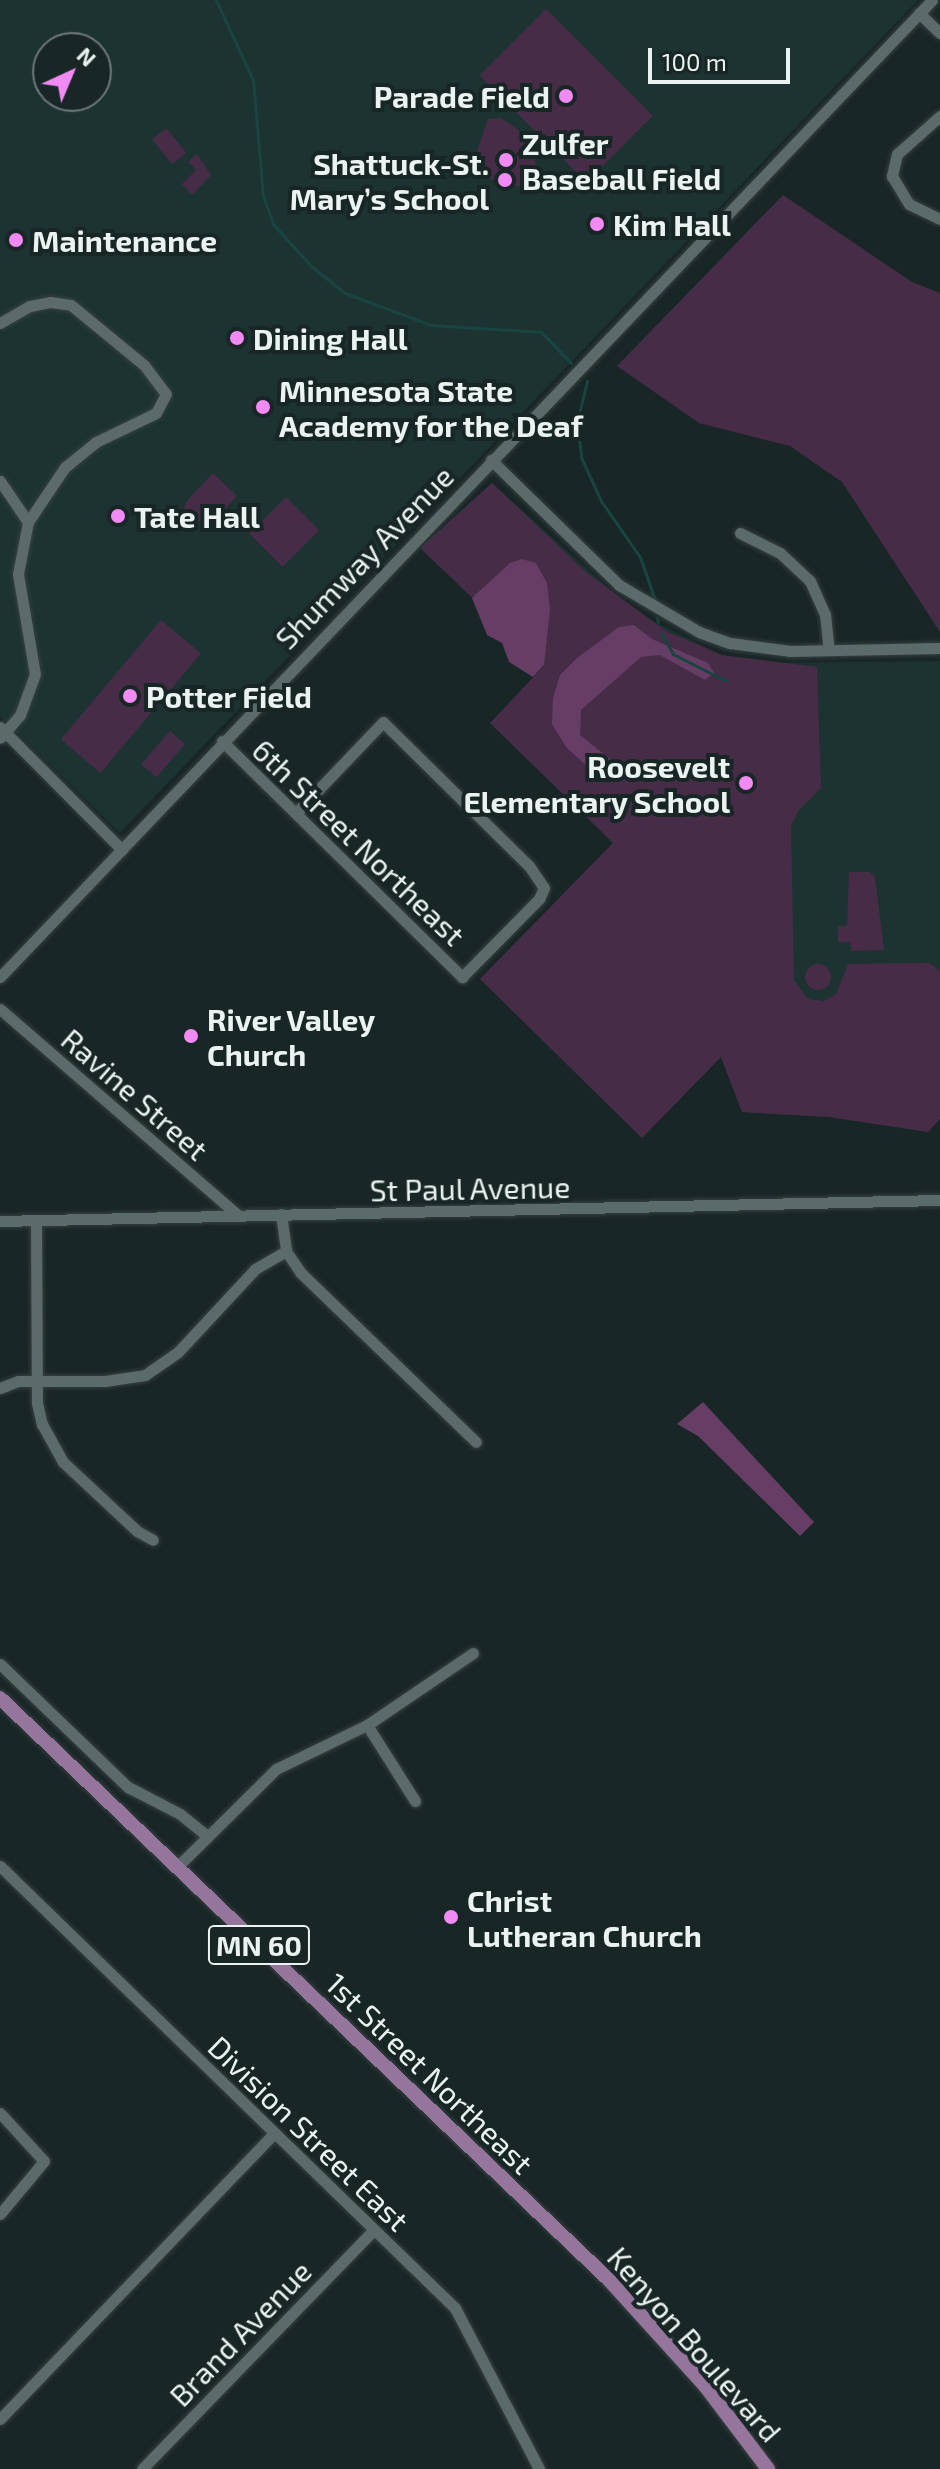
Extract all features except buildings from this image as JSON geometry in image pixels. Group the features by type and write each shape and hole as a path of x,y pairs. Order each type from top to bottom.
{"main road":[{"name":"1st Street Northeast","path":"0,1698 582,2253"},
{"name":"Kenyon Boulevard","path":"582,2253 659,2332 768,2469"}],"street":[{"name":"Shumway Avenue","path":"0,977 932,0"},
{"path":"919,13 940,33"},
{"path":"940,116 897,154 892,176 909,204 940,219"},
{"path":"0,323 30,306 71,305 144,365 166,394 156,413 96,442 65,467 28,522 18,574 35,674 20,715 2,732 122,850"},
{"path":"491,460 619,585 671,619 759,648 940,648"},
{"path":"0,481 28,522"},
{"path":"13,497 40,501"},
{"path":"740,533 780,553 810,581 825,614 829,650"},
{"name":"6th Street Northeast","path":"222,741 462,977 539,899 544,888 529,866 383,722 296,813"},
{"name":"Ravine Street","path":"0,1009 238,1215"},
{"name":"St Paul Avenue","path":"2,1220 940,1200"},
{"path":"281,1214 286,1251 301,1273 476,1442"},
{"path":"36,1220 37,1381 42,1424 63,1462 137,1531 153,1540"},
{"path":"0,1388 37,1381 105,1381 145,1375 178,1352 255,1269 286,1251"},
{"path":"177,1867 276,1769 367,1725 473,1653"},
{"path":"0,1664 128,1787 180,1814 207,1836"},
{"path":"367,1725 415,1801"},
{"name":"Division Street East","path":"0,1866 465,2321 539,2469"},
{"path":"0,2113 44,2161 0,2214"},
{"path":"0,2419 274,2133"},
{"name":"Brand Avenue","path":"142,2469 374,2230"}],"shaded area":[{"name":"Minnesota State Academy for the Deaf","path":"0,0 918,0 120,833 0,716"},
{"name":"Parade Field","path":"546,9 653,116 586,182 480,75"},
{"name":"Zulfer Baseball Field","path":"501,118 533,140 536,168 528,189 477,175 472,166 488,119"},
{"path":"166,128 186,153 172,164 152,139"},
{"path":"197,154 211,175 192,195 182,184 196,170 188,162"},
{"path":"783,195 912,282 940,293 940,632 842,482 790,446 699,423 617,366"},
{"path":"213,473 237,496 209,527 184,513 185,503"},
{"name":"Roosevelt Elementary School","path":"492,483 635,612 721,655 758,663 940,661 940,1119 928,1132 829,1117 742,1112 721,1057 642,1138 480,979 613,843 490,723 544,666 420,548"},
{"name":"Roosevelt Elementary School","path":"492,483 586,572 666,631 722,655 817,667 821,788 798,811 791,826 794,980 808,999 824,1001 836,994 848,964 929,963 940,971 940,1119 928,1132 829,1117 742,1112 721,1057 642,1138 480,979 613,843 490,723 544,666 420,548"},
{"path":"286,497 319,530 282,567 249,534"},
{"path":"522,559 536,563 547,583 550,610 544,665 533,677 509,662 502,643 487,635 472,598 510,563"},
{"name":"Potter Field","path":"161,620 201,653 101,773 61,740"},
{"path":"634,625 652,639 708,663 714,673 705,680 660,655 641,657 581,710 580,735 615,763 613,776 603,781 566,747 552,724 553,698 560,675 577,658 619,627"},
{"path":"170,731 185,744 156,777 141,764"},
{"path":"849,872 870,872 875,877 884,950 851,951 850,942 838,942 838,926 847,926"},
{"path":"818,964 827,968 831,977 827,986 818,990 809,986 805,977 809,968"},
{"path":"703,1402 814,1522 800,1536 698,1436 677,1424"}],"waterway":[{"path":"216,0 253,80 263,196 273,224 311,266 345,293 431,325 541,332 571,363"},
{"path":"587,381 577,422 581,457 601,501 640,557 656,603"},
{"path":"657,618 658,622"},
{"path":"661,633 673,654 726,681"}],"place":[{"name":"Parade Field","path":"566,96"},
{"name":"Zulfer Baseball Field","path":"506,160"},
{"name":"Shattuck-St. Mary’s School","path":"505,180"},
{"name":"Kim Hall","path":"597,224"},
{"name":"Maintenance","path":"16,240"},
{"name":"Dining Hall","path":"237,338"},
{"name":"Minnesota State Academy for the Deaf","path":"263,407"},
{"name":"Tate Hall","path":"118,516"},
{"name":"Potter Field","path":"130,696"},
{"name":"Roosevelt Elementary School","path":"746,783"},
{"name":"River Valley Church","path":"191,1036"},
{"name":"Christ Lutheran Church","path":"451,1917"}]}
